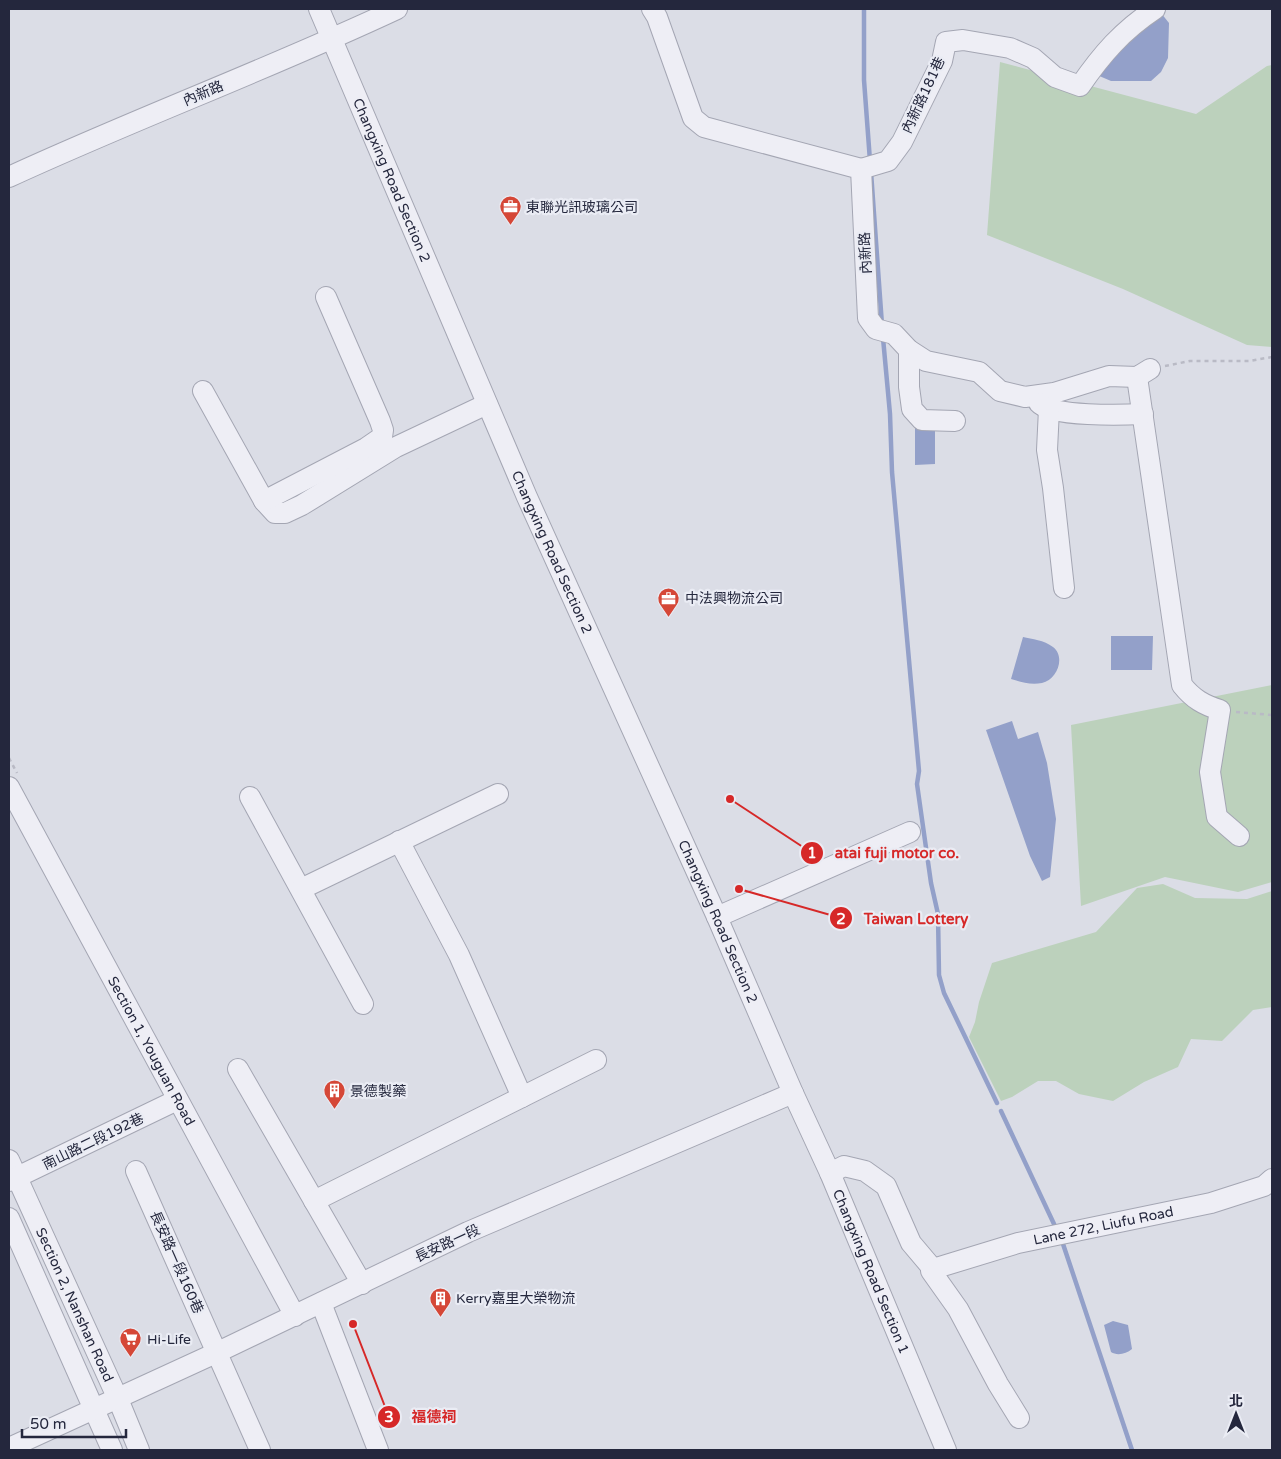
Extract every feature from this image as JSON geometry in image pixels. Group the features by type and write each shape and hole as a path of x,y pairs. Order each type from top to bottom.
{"street":[{"name":"Changxing Road Section 2","path":"319,9 527,497 717,916 793,1093"},
{"name":"內新路","path":"9,177 76,146 332,39 397,9"},
{"path":"652,9 657,17 693,118 704,127 861,169"},
{"name":"內新路181巷","path":"861,169 888,161 902,142 942,61 946,42 963,40 1010,48 1033,58 1055,77 1080,86 1115,41 1141,18 1155,9"},
{"name":"內新路","path":"861,169 868,318 876,329 894,334 909,350 926,361 979,372 1000,391 1025,397 1054,394 1109,376 1144,373"},
{"path":"264,501 366,448 382,437 383,430 380,421 326,297"},
{"path":"909,350 908,387 912,409 922,420 955,421"},
{"path":"1144,373 1142,414 1182,685 1191,697 1205,705 1220,710 1210,772 1217,816 1239,836"},
{"path":"203,391 264,501 275,513 285,513 302,505 396,447 432,432 487,404"},
{"path":"1033,396 1043,408 1069,413 1120,416 1142,414"},
{"path":"1049,409 1047,450 1064,588"},
{"name":"Section 1, Youguan Road","path":"9,787 295,1316"},
{"path":"302,889 498,794"},
{"path":"250,797 302,889 363,1004"},
{"path":"717,916 910,832"},
{"path":"399,841 459,955 522,1097"},
{"path":"314,1201 596,1060"},
{"path":"238,1069 362,1284"},
{"name":"Changxing Road Section 1","path":"793,1093 830,1173 946,1450"},
{"name":"長安路一段","path":"9,1448 295,1316 468,1232 793,1093"},
{"name":"南山路二段192巷","path":"11,1173 177,1100"},
{"path":"830,1173 844,1166 864,1171 886,1186 911,1243 933,1269 931,1271 958,1309 998,1384 1019,1418"},
{"name":"長安路一段160巷","path":"136,1171 260,1450"},
{"name":"Section 2, Nanshan Road","path":"11,1173 17,1202 106,1403 112,1450"},
{"name":"Lane 272, Liufu Road","path":"933,1269 1018,1243 1211,1203 1264,1186 1272,1179"},
{"name":"Section 2, Nanshan Road","path":"9,1218 106,1403 139,1450"},
{"path":"321,1303 378,1450"}],"path":[{"path":"1144,373 1190,361 1250,361 1272,357"},
{"path":"1220,710 1272,714"}],"green space":[{"path":"1000,62 1196,114 1267,66 1272,65 1272,347 1247,345 1123,289 987,235"},
{"path":"1272,685 1272,882 1238,892 1165,877 1081,906 1071,725"},
{"path":"1163,884 1195,898 1247,899 1272,891 1272,1007 1253,1010 1222,1041 1191,1039 1178,1067 1144,1082 1113,1101 1079,1094 1056,1081 1038,1081 1012,1097 1001,1101 969,1037 992,963 1096,932 1137,888"}],"water":[{"path":"1161,13 1169,23 1168,58 1161,72 1151,81 1111,81 1097,75 1125,43"},
{"path":"915,428 935,428 935,464 915,465"},
{"path":"1111,636 1153,636 1152,670 1111,670"},
{"path":"1023,637 1046,643 1057,651 1059,656 1058,668 1052,678 1042,683 1034,684 1011,679"},
{"path":"1012,721 1018,739 1038,732 1047,763 1056,819 1050,877 1042,881 1030,856 986,730"},
{"path":"1113,1321 1128,1325 1132,1349 1122,1354 1111,1352 1104,1325"}],"waterway":[{"path":"864,9 864,80 870,161"},
{"path":"871,172 882,325"},
{"path":"883,338 890,414 892,472 919,771 917,784 931,883 938,914 939,975 944,993 997,1103"},
{"path":"1001,1111 1054,1224"},
{"path":"1062,1241 1132,1450"}],"place":[{"name":"東聯光訊玻璃公司","path":"510,226"},
{"name":"中法興物流公司","path":"669,617"},
{"name":"atai fuji motor co.","path":"730,799"},
{"name":"Taiwan Lottery","path":"739,889"},
{"name":"景德製藥","path":"334,1110"},
{"name":"Kerry嘉里大榮物流","path":"440,1317"},
{"name":"福德祠","path":"353,1324"},
{"name":"Hi-Life","path":"131,1358"}]}
